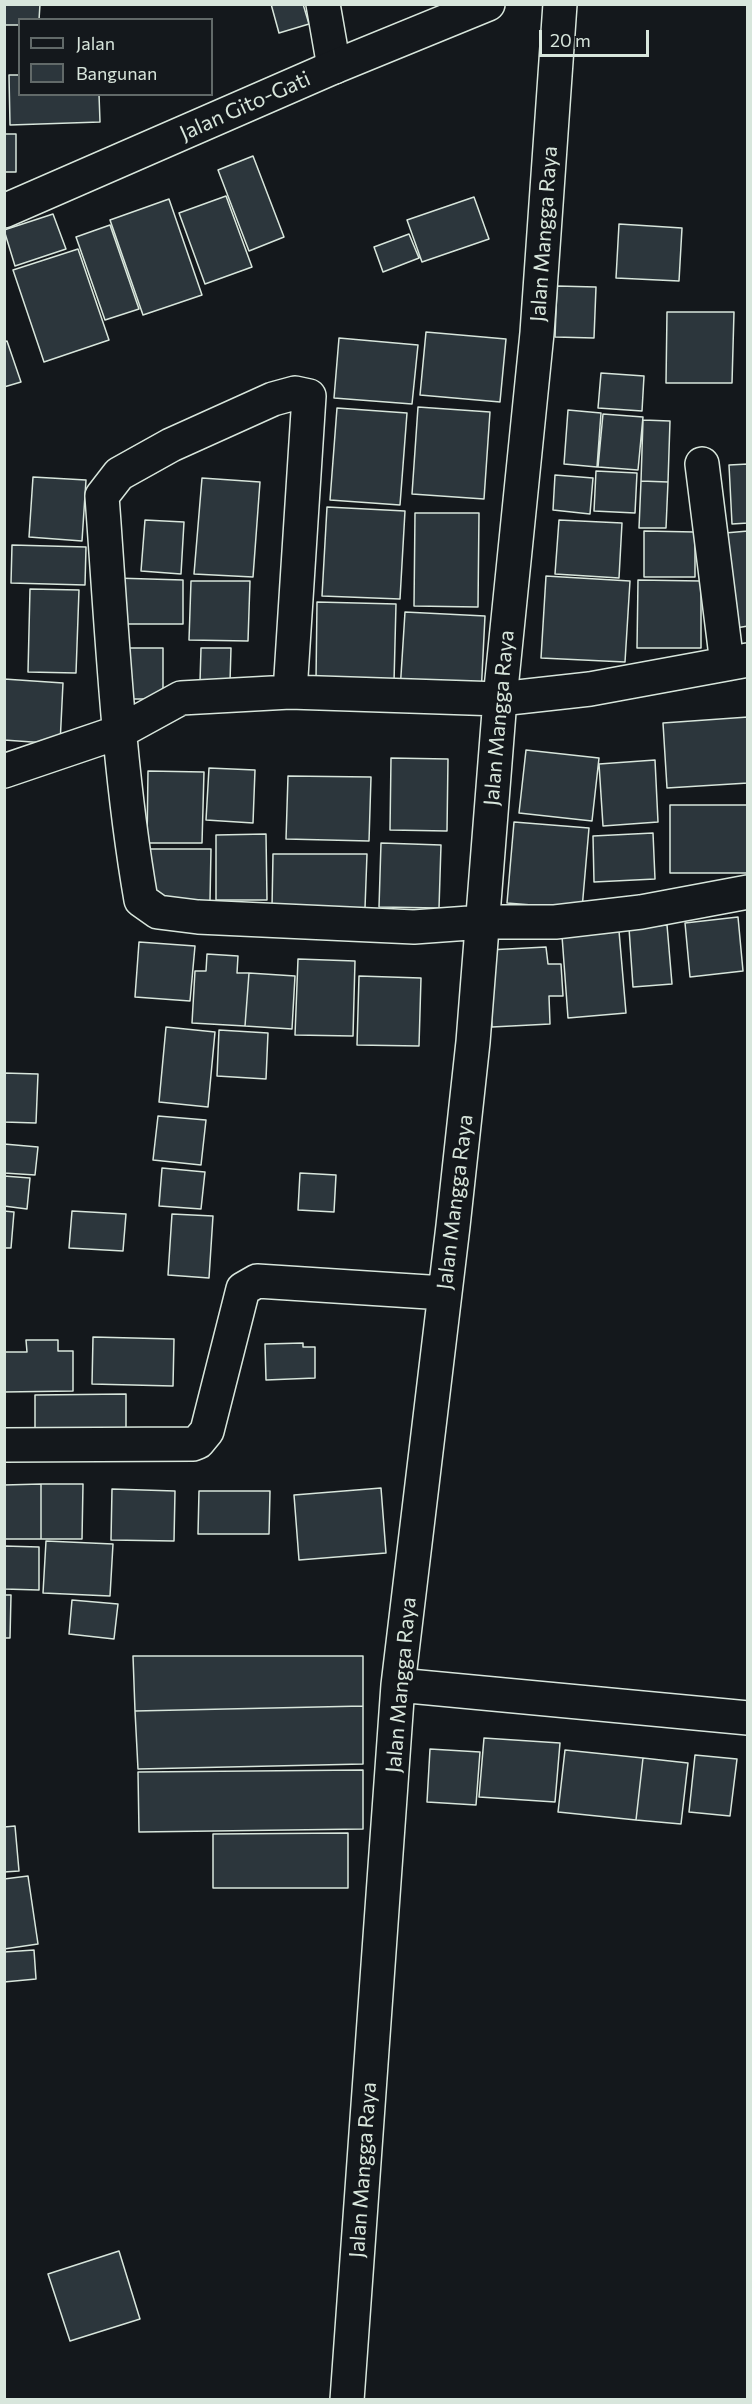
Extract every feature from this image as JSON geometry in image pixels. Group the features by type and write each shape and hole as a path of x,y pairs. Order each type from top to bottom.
{"street":[{"path":"323,4 334,67"},
{"name":"Jalan Gito-Gati","path":"4,211 334,67 488,4"},
{"name":"Jalan Mangga Raya","path":"347,2400 398,1685 453,1226 483,922 500,699 537,333 560,4"},
{"path":"290,692 309,396 295,393 273,399 171,445 119,474 102,496 120,732 141,900 158,912 198,917 414,927 483,922 555,922 641,912 747,892"},
{"path":"4,771 120,732 181,698 290,692 500,699 590,689 737,662 702,464"},
{"path":"4,1445 193,1444 198,1442 207,1431 243,1289 257,1281 444,1293"},
{"path":"398,1685 747,1718"}],"building":[{"path":"5,4 40,4 39,18 18,18 18,25 5,25"},
{"path":"271,4 303,4 309,24 279,33"},
{"path":"9,75 18,75 18,96 99,96 100,122 10,125"},
{"path":"4,134 16,134 16,172 4,172"},
{"path":"253,156 284,237 249,251 218,170"},
{"path":"226,196 252,267 205,284 179,213"},
{"path":"474,197 489,239 422,262 407,220"},
{"path":"169,199 202,295 143,315 110,220"},
{"path":"53,214 66,249 15,266 4,230"},
{"path":"619,224 682,228 679,281 616,278"},
{"path":"110,225 139,309 105,320 76,237"},
{"path":"409,234 419,258 383,272 374,247"},
{"path":"78,249 109,340 44,362 13,270"},
{"path":"557,286 596,287 594,338 555,337"},
{"path":"667,312 734,312 732,383 666,383"},
{"path":"426,332 506,339 500,402 420,395"},
{"path":"339,338 418,345 412,404 334,398"},
{"path":"7,341 21,382 4,387 4,342"},
{"path":"601,373 644,376 642,411 598,408"},
{"path":"418,407 490,412 484,499 412,494"},
{"path":"337,408 407,413 400,505 330,500"},
{"path":"568,410 601,413 597,467 564,464"},
{"path":"603,414 643,417 638,470 598,467"},
{"path":"643,420 670,421 668,482 641,481"},
{"path":"748,464 748,523 732,524 729,465"},
{"path":"596,471 637,473 635,513 594,511"},
{"path":"555,475 593,478 590,514 553,510"},
{"path":"33,477 86,480 82,541 29,537"},
{"path":"202,478 260,482 253,577 194,574"},
{"path":"641,481 668,482 666,528 639,528"},
{"path":"327,507 405,511 400,599 322,596"},
{"path":"415,513 479,513 478,607 414,606"},
{"path":"145,520 184,522 181,574 141,571"},
{"path":"559,520 622,523 619,578 555,574"},
{"path":"644,531 695,532 695,577 644,577"},
{"path":"748,531 748,626 736,628 725,533"},
{"path":"12,545 86,547 85,585 11,583"},
{"path":"546,576 630,581 625,662 541,658"},
{"path":"115,578 183,580 183,624 115,624"},
{"path":"638,580 701,581 701,648 637,648"},
{"path":"191,581 250,581 248,641 189,640"},
{"path":"30,589 79,590 76,673 28,672"},
{"path":"317,602 396,604 394,682 316,680"},
{"path":"405,612 485,616 481,695 400,691"},
{"path":"123,648 163,648 163,699 123,699"},
{"path":"201,648 231,648 230,682 200,682"},
{"path":"4,679 63,683 60,744 4,740"},
{"path":"748,717 748,783 667,788 663,723"},
{"path":"526,750 599,758 592,821 519,813"},
{"path":"391,758 448,759 447,831 390,830"},
{"path":"655,760 658,822 603,826 599,764"},
{"path":"209,768 255,770 253,823 206,820"},
{"path":"148,771 204,772 202,843 147,843"},
{"path":"288,776 371,777 369,841 286,839"},
{"path":"670,805 748,805 748,873 670,873"},
{"path":"514,822 589,828 582,909 507,903"},
{"path":"653,833 655,879 594,882 593,836"},
{"path":"266,834 267,900 216,900 216,835"},
{"path":"381,843 441,845 439,908 379,907"},
{"path":"149,849 211,849 210,901 148,900"},
{"path":"273,854 367,854 365,908 272,907"},
{"path":"738,917 743,971 690,977 685,923"},
{"path":"667,925 672,984 633,987 629,928"},
{"path":"619,931 626,1013 568,1018 562,936"},
{"path":"139,942 195,946 190,1001 135,997"},
{"path":"546,947 548,964 561,964 563,996 549,996 550,1024 492,1027 488,950"},
{"path":"207,954 238,956 237,973 249,973 245,1026 192,1023 195,971 206,971"},
{"path":"298,959 355,961 353,1036 295,1035"},
{"path":"249,973 295,976 292,1029 245,1026"},
{"path":"359,976 421,978 419,1046 357,1045"},
{"path":"166,1027 215,1032 208,1107 159,1102"},
{"path":"219,1030 268,1033 266,1079 217,1076"},
{"path":"4,1073 38,1074 36,1123 4,1122"},
{"path":"158,1116 206,1120 201,1165 153,1160"},
{"path":"4,1144 38,1147 35,1175 4,1173"},
{"path":"162,1168 205,1172 201,1209 159,1206"},
{"path":"300,1173 336,1175 334,1212 298,1210"},
{"path":"4,1176 30,1178 27,1209 4,1206"},
{"path":"4,1211 14,1212 11,1248 4,1248"},
{"path":"72,1211 126,1214 123,1251 69,1248"},
{"path":"172,1214 213,1216 209,1278 168,1275"},
{"path":"93,1337 174,1339 173,1386 92,1384"},
{"path":"26,1340 58,1340 58,1351 73,1351 73,1391 4,1392 4,1352 27,1352"},
{"path":"303,1343 303,1347 315,1347 315,1378 266,1380 265,1344"},
{"path":"126,1394 126,1440 35,1441 35,1395"},
{"path":"41,1484 83,1484 82,1539 41,1539"},
{"path":"41,1484 41,1539 4,1539 4,1485"},
{"path":"381,1488 386,1553 299,1560 294,1495"},
{"path":"112,1489 175,1491 174,1541 111,1540"},
{"path":"199,1491 270,1491 269,1534 198,1534"},
{"path":"46,1541 113,1544 110,1596 43,1593"},
{"path":"4,1546 39,1547 39,1590 4,1589"},
{"path":"4,1595 11,1595 10,1638 4,1638"},
{"path":"72,1600 118,1604 114,1639 69,1634"},
{"path":"133,1656 363,1656 363,1706 135,1711"},
{"path":"363,1706 363,1764 138,1769 135,1711"},
{"path":"484,1738 560,1743 555,1802 479,1797"},
{"path":"430,1749 480,1752 476,1805 427,1802"},
{"path":"565,1750 643,1758 636,1820 558,1812"},
{"path":"695,1755 737,1759 730,1816 689,1812"},
{"path":"643,1758 688,1763 681,1824 636,1820"},
{"path":"363,1770 363,1829 139,1832 138,1772"},
{"path":"15,1826 19,1871 4,1872 4,1827"},
{"path":"348,1833 348,1888 213,1888 213,1834"},
{"path":"28,1876 38,1944 4,1949 4,1879"},
{"path":"34,1950 36,1979 4,1982 4,1952"},
{"path":"119,2251 140,2319 70,2341 48,2274"}]}
